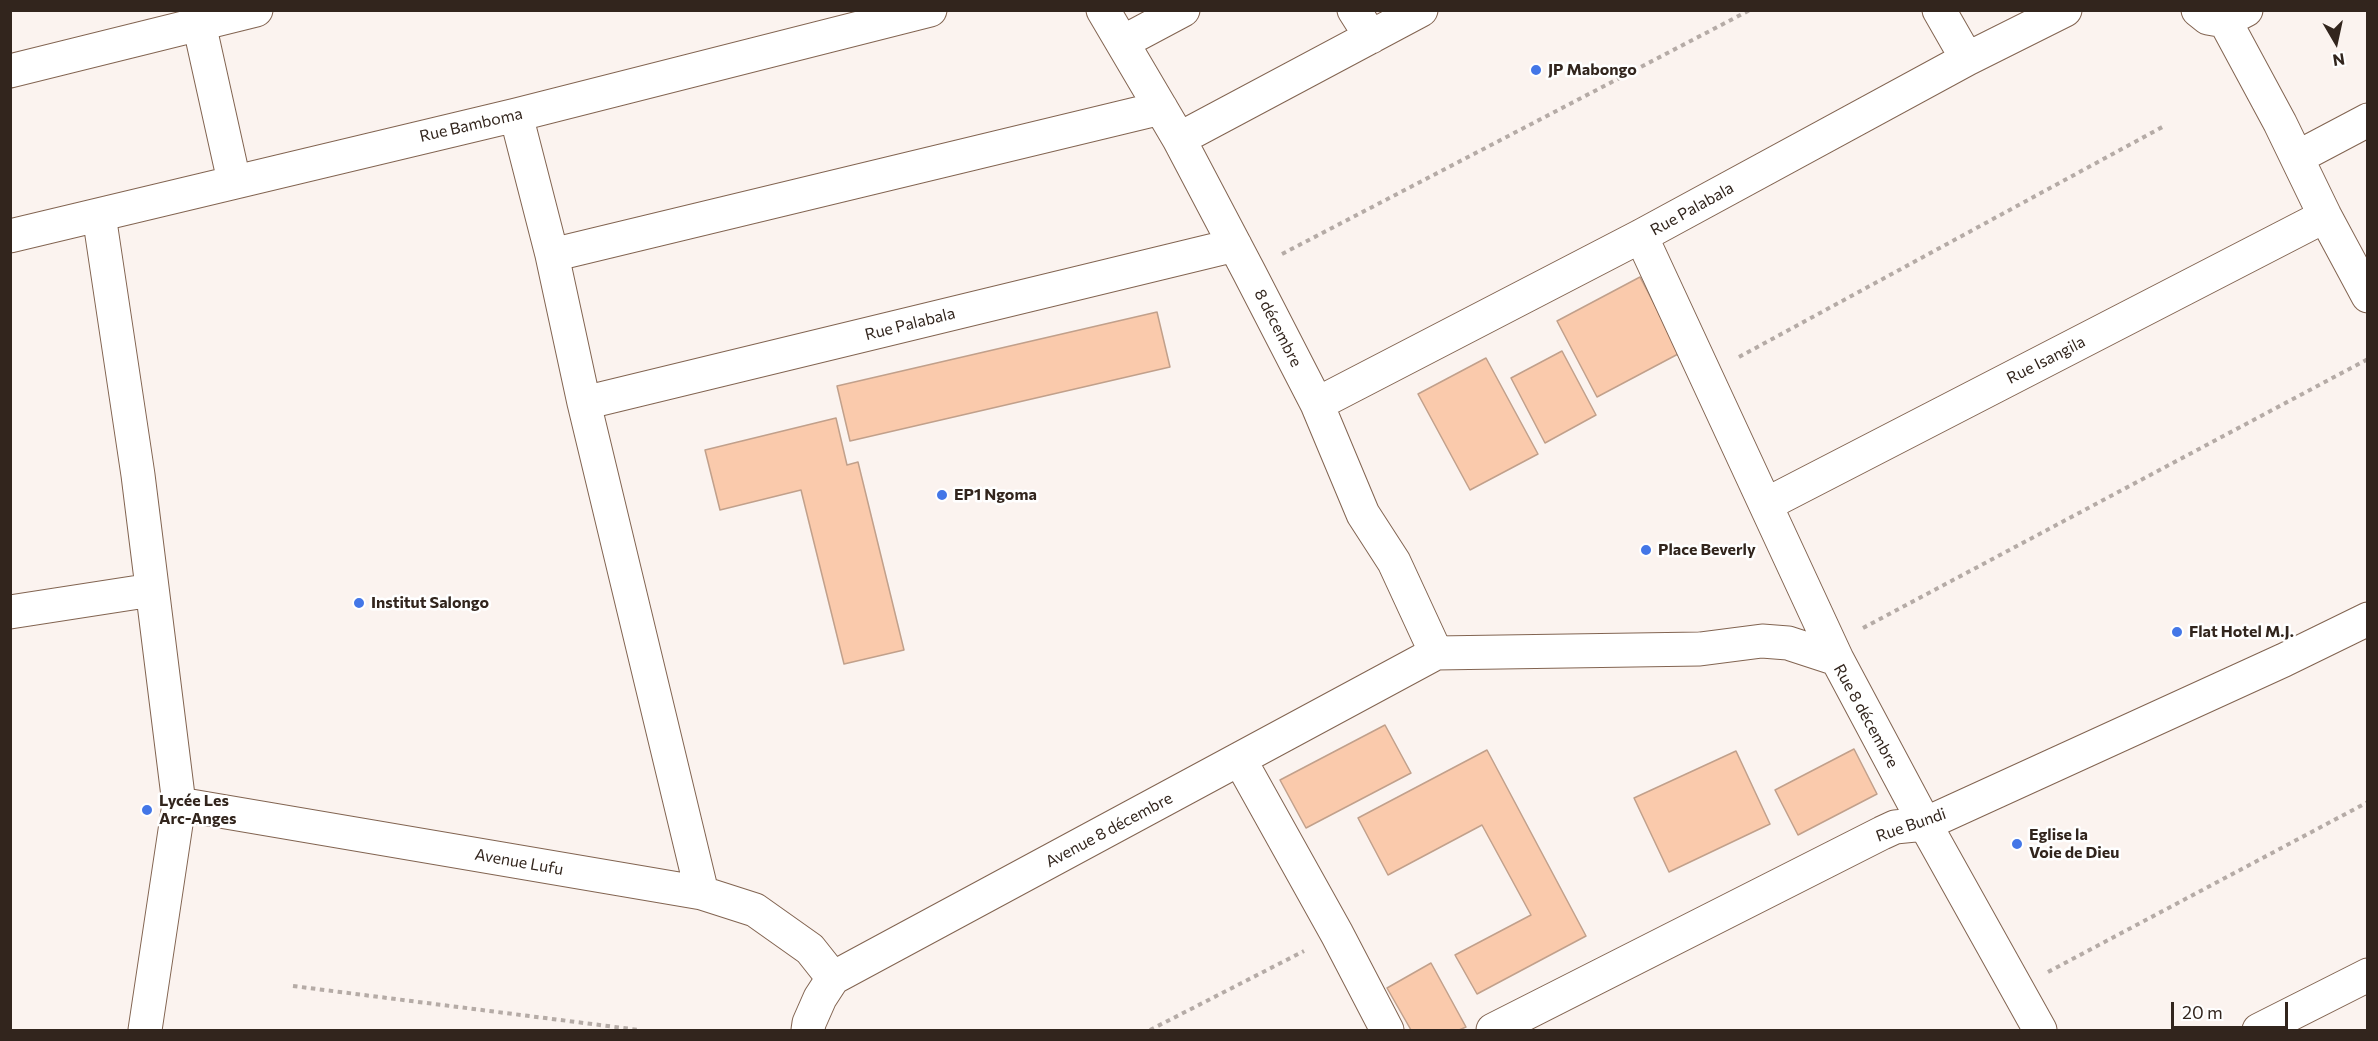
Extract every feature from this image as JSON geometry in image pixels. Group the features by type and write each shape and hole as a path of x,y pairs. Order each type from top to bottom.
{"street":[{"path":"10,71 198,17 256,10"},
{"name":"Rue Bamboma","path":"10,236 516,115 930,10"},
{"name":"8 décembre","path":"1103,10 1179,139 1242,258 1317,404 1363,514 1394,562 1436,652"},
{"path":"1123,42 1183,10"},
{"path":"1179,139 1362,24 1420,10"},
{"path":"1940,10 1967,59"},
{"name":"Rue Palabala","path":"1317,404 1641,236 1967,59 2065,10"},
{"path":"2223,14 2367,294"},
{"path":"198,17 234,181"},
{"path":"552,255 1161,108"},
{"path":"516,115 552,255 584,403 702,893"},
{"path":"2298,157 2367,120"},
{"path":"99,215 152,590 179,804 145,1030"},
{"name":"Rue Isangila","path":"1767,504 2325,216"},
{"path":"1641,236 1834,652"},
{"name":"Rue Palabala","path":"584,403 1242,258"},
{"path":"10,612 152,590"},
{"name":"Rue Bundi","path":"1493,1030 1882,833 1895,827 1925,824 2284,660 2367,619"},
{"name":"Rue 8 décembre","path":"1436,652 1700,649 1762,641 1834,652 1925,824 2040,1030"},
{"name":"Avenue 8 décembre","path":"833,978 1436,652"},
{"path":"1240,760 1337,934 1387,1030"},
{"name":"Avenue Lufu","path":"179,804 702,893 754,910 810,949 833,978"},
{"path":"2259,1030 2367,975"},
{"path":"808,1030 820,998 833,978"}],"path":[{"path":"1242,258 1750,10"},
{"path":"1706,374 2166,125"},
{"path":"1834,652 2367,359"},
{"path":"2017,989 2367,802"},
{"path":"1150,1030 1337,934"},
{"path":"293,986 639,1030"}],"building":[{"path":"1640,277 1680,353 1597,397 1557,321"},
{"path":"1157,312 1170,367 850,441 837,386"},
{"path":"1562,351 1596,415 1545,443 1511,378"},
{"path":"1486,358 1538,454 1470,490 1418,394"},
{"path":"836,418 847,465 858,462 904,650 844,664 801,490 720,510 705,450"},
{"path":"1385,725 1411,773 1306,828 1280,780"},
{"path":"1854,749 1877,794 1798,835 1775,790"},
{"path":"1487,750 1586,936 1477,994 1455,955 1531,915 1482,825 1388,875 1358,818"},
{"path":"1736,751 1770,824 1669,872 1634,798"},
{"path":"1431,963 1466,1027 1459,1030 1411,1030 1387,988"}],"place":[{"name":"JP Mabongo","path":"1536,70"},
{"name":"EP1 Ngoma","path":"942,495"},
{"name":"Place Beverly","path":"1646,550"},
{"name":"Institut Salongo","path":"359,603"},
{"name":"Flat Hotel M.J.","path":"2177,632"},
{"name":"Lycée Les Arc-Anges","path":"147,810"},
{"name":"Eglise la Voie de Dieu","path":"2017,844"}]}
